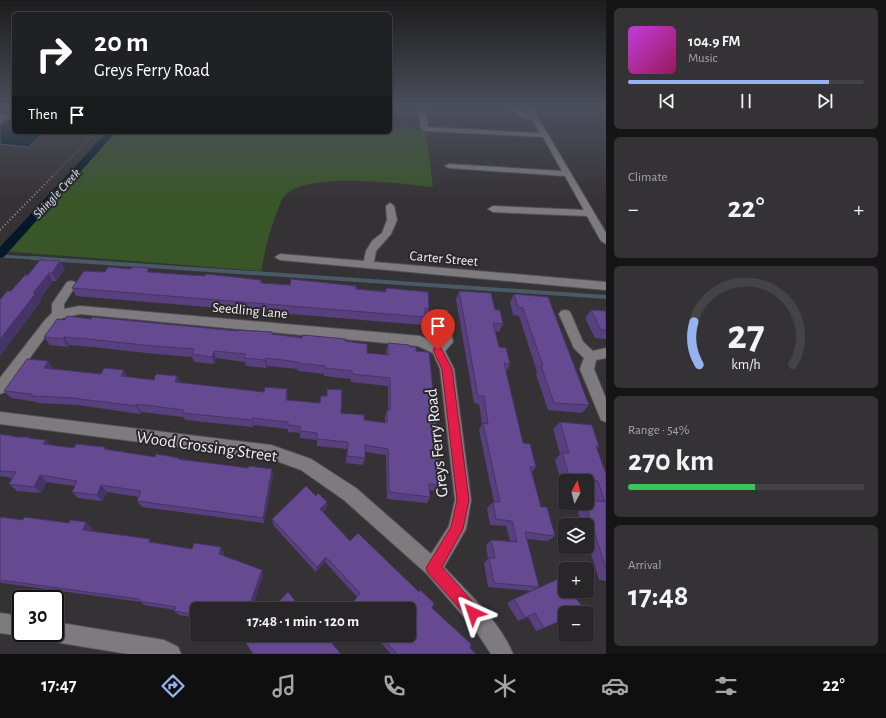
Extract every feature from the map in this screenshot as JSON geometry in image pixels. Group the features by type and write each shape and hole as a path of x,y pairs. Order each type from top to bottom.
{"street":[{"path":"548,140 606,241"},
{"path":"449,166 567,174"},
{"path":"368,265 371,251 376,243 386,234 392,220 390,206"},
{"path":"493,208 590,213"},
{"name":"Carter Street","path":"280,257 606,286"},
{"path":"0,388 58,314 58,304 71,285"},
{"name":"Seedling Lane","path":"58,314 80,310 327,332 420,342 438,350"},
{"path":"438,350 447,342 443,314"},
{"path":"565,314 578,345 591,356"},
{"name":"Greys Ferry Road","path":"433,568 457,529 463,500 447,369 438,350"},
{"path":"591,356 606,353"},
{"path":"591,356 587,369 606,416"},
{"name":"Wood Crossing Street","path":"0,418 271,452 306,464 350,494 433,568 483,624 503,654"},
{"path":"0,623 12,625"},
{"path":"64,633 164,650 171,654"}],"path":[{"path":"0,230 89,140"}],"green space":[{"path":"105,140 427,140 433,187 377,182 331,181 310,184 294,189 283,198 280,203 269,234 261,271 2,251"}],"water":[{"path":"0,140 36,140 28,147 0,144"}],"building":[{"path":"40,260 60,261 52,273 49,273 33,293 36,293 0,339 0,300 7,291 11,291 25,275 28,275"},
{"path":"108,267 131,269 132,267 149,268 147,272 205,276 206,274 216,275 261,280 261,283 290,285 291,279 356,286 356,289 386,292 386,288 428,292 429,309 425,308 425,317 72,288 84,271 105,272"},
{"path":"459,291 491,293 495,310 500,310 503,324 493,323 499,347 506,348 510,364 504,363 523,443 530,444 536,467 530,467 541,507 547,507 555,536 525,532 539,587 494,583 489,558 495,558 491,540 517,542 512,521 496,519 493,502 500,502 483,423 488,424 484,396 478,396"},
{"path":"514,294 548,297 589,405 554,403 523,308 518,307"},
{"path":"591,310 606,311 606,330 601,330"},
{"path":"67,316 238,331 272,332 272,334 302,338 303,335 346,339 345,341 367,344 367,353 388,355 388,343 409,345 410,347 416,347 416,351 429,352 440,458 436,457 439,485 429,484 430,497 389,492 388,449 365,445 365,458 347,456 348,442 317,439 317,433 300,431 300,426 288,425 288,422 182,413 184,410 73,398 32,396 32,394 4,391 27,359 48,361 44,368 101,374 104,368 124,370 121,376 154,380 156,374 177,376 175,382 264,392 265,387 287,389 286,400 320,403 321,396 327,396 327,389 342,390 341,413 364,415 364,420 387,423 387,410 390,410 390,378 352,374 352,371 325,368 325,366 298,362 266,358 265,360 244,358 246,354 214,351 212,357 192,354 194,349 64,337 63,339 44,337 57,319 65,320"},
{"path":"560,422 592,425 599,447 596,446 606,474 606,569 594,531 594,518 590,518 587,510 594,510 594,501 605,502 598,481 594,481 594,474 569,474 562,453 569,453"},
{"path":"0,434 46,440 43,444 74,448 76,444 105,447 104,449 155,457 156,454 179,458 178,459 248,468 249,466 272,469 263,518 137,501 141,491 101,485 97,495 72,492 77,481 40,475 34,487 9,484 16,472 0,471"},
{"path":"306,486 316,496 318,493 327,502 320,509 350,541 358,533 419,592 420,590 434,603 432,608 471,644 470,648 476,654 397,654 386,642 416,642 416,602 353,602 360,593 326,557 317,567 272,519"},
{"path":"0,517 23,520 24,517 69,523 70,520 86,522 83,530 150,539 149,542 192,549 194,543 221,547 219,554 262,570 251,602 190,602 190,614 174,611 176,607 139,601 139,599 0,580"},
{"path":"558,579 558,598 576,598 582,606 558,606 558,622 544,628 535,613 525,618 514,599"},
{"path":"288,592 296,602 279,602"},
{"path":"245,642 331,642 341,654 253,654"}],"waterway":[{"name":"Shingle Creek","path":"0,254 105,140"},
{"path":"0,256 42,259"},
{"path":"32,258 42,259"},
{"path":"42,259 47,259"},
{"path":"42,259 606,297"}],"route":[{"path":"438,350 447,369 463,500 457,529 433,568 473,613"}]}
